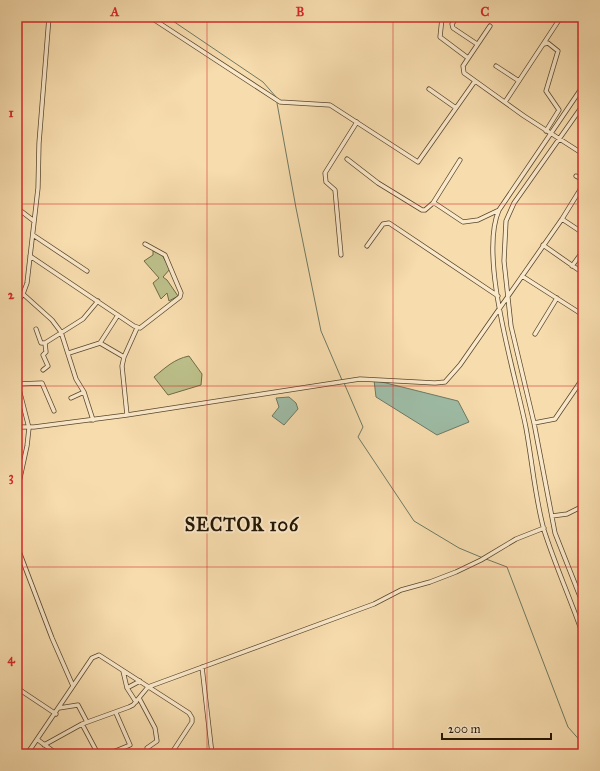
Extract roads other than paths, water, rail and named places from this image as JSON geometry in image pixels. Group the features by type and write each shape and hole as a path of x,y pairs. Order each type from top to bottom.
{"street":[{"path":"17,303 23,294 27,283 40,173 39,143 49,17"},
{"path":"150,17 280,102 330,105 419,162 475,81"},
{"path":"457,17 452,24 453,28 477,44"},
{"path":"505,102 559,20 554,17"},
{"path":"442,18 440,37 468,58"},
{"path":"490,26 468,58 462,70 475,81 550,134 583,154"},
{"path":"544,44 548,43 558,51 546,91 559,110 546,130"},
{"path":"496,66 518,81"},
{"path":"583,86 499,210 494,225 494,266 499,307 524,419 544,528 583,635"},
{"path":"429,89 456,108"},
{"path":"583,105 560,140 514,203 507,216 504,261 513,335 534,424 557,539 583,604"},
{"path":"340,255 335,190 326,182 325,173 357,122"},
{"path":"347,159 378,182 422,210 425,210 433,203 460,160"},
{"path":"576,176 583,180"},
{"path":"17,427 28,428 93,420 344,380 365,379 435,383 445,382 460,365 507,295 562,219 581,191 583,185"},
{"path":"433,203 463,222 478,220 499,210"},
{"path":"17,208 34,220"},
{"path":"562,219 583,233"},
{"path":"367,246 383,224 389,223 498,296"},
{"path":"33,235 87,271"},
{"path":"30,256 137,328 142,327 180,297 182,293 165,255 145,244"},
{"path":"543,245 583,273"},
{"path":"572,266 583,251"},
{"path":"522,276 583,315"},
{"path":"23,294 52,320 61,332 69,353 76,379 84,392 93,420"},
{"path":"535,334 557,298"},
{"path":"45,343 83,319 98,301"},
{"path":"69,353 100,343 118,315"},
{"path":"127,415 122,366 124,357 137,328"},
{"path":"36,329 41,343 45,343"},
{"path":"43,370 48,366 43,355 46,352 45,343"},
{"path":"100,343 124,357"},
{"path":"534,424 555,419 583,378"},
{"path":"17,492 27,446 28,428 17,382 42,383 54,411"},
{"path":"71,398 84,392"},
{"path":"552,516 567,514 583,506"},
{"path":"44,745 82,724 116,713 136,702 148,686 374,604 401,590 430,582 481,560 516,539 544,528"},
{"path":"17,546 52,638 73,686"},
{"path":"27,754 96,655 100,656 189,713 192,718 188,729 171,754"},
{"path":"202,667 212,754"},
{"path":"122,671 127,688 136,702"},
{"path":"127,688 140,681"},
{"path":"17,688 56,714"},
{"path":"140,698 154,728 157,741 147,748 148,754"},
{"path":"59,708 78,705 87,722"},
{"path":"108,754 130,745 116,713"},
{"path":"82,724 98,754"},
{"path":"38,740 57,754"}],"waterway":[{"path":"167,17 263,82 277,98"},
{"path":"277,103 296,208 321,331 342,380"},
{"path":"344,383 363,427 358,437 414,521 459,548 483,558"},
{"path":"486,559 507,567 568,727 583,744"}],"district":[{"name":"SECTOR 106","path":"242,525"}]}
